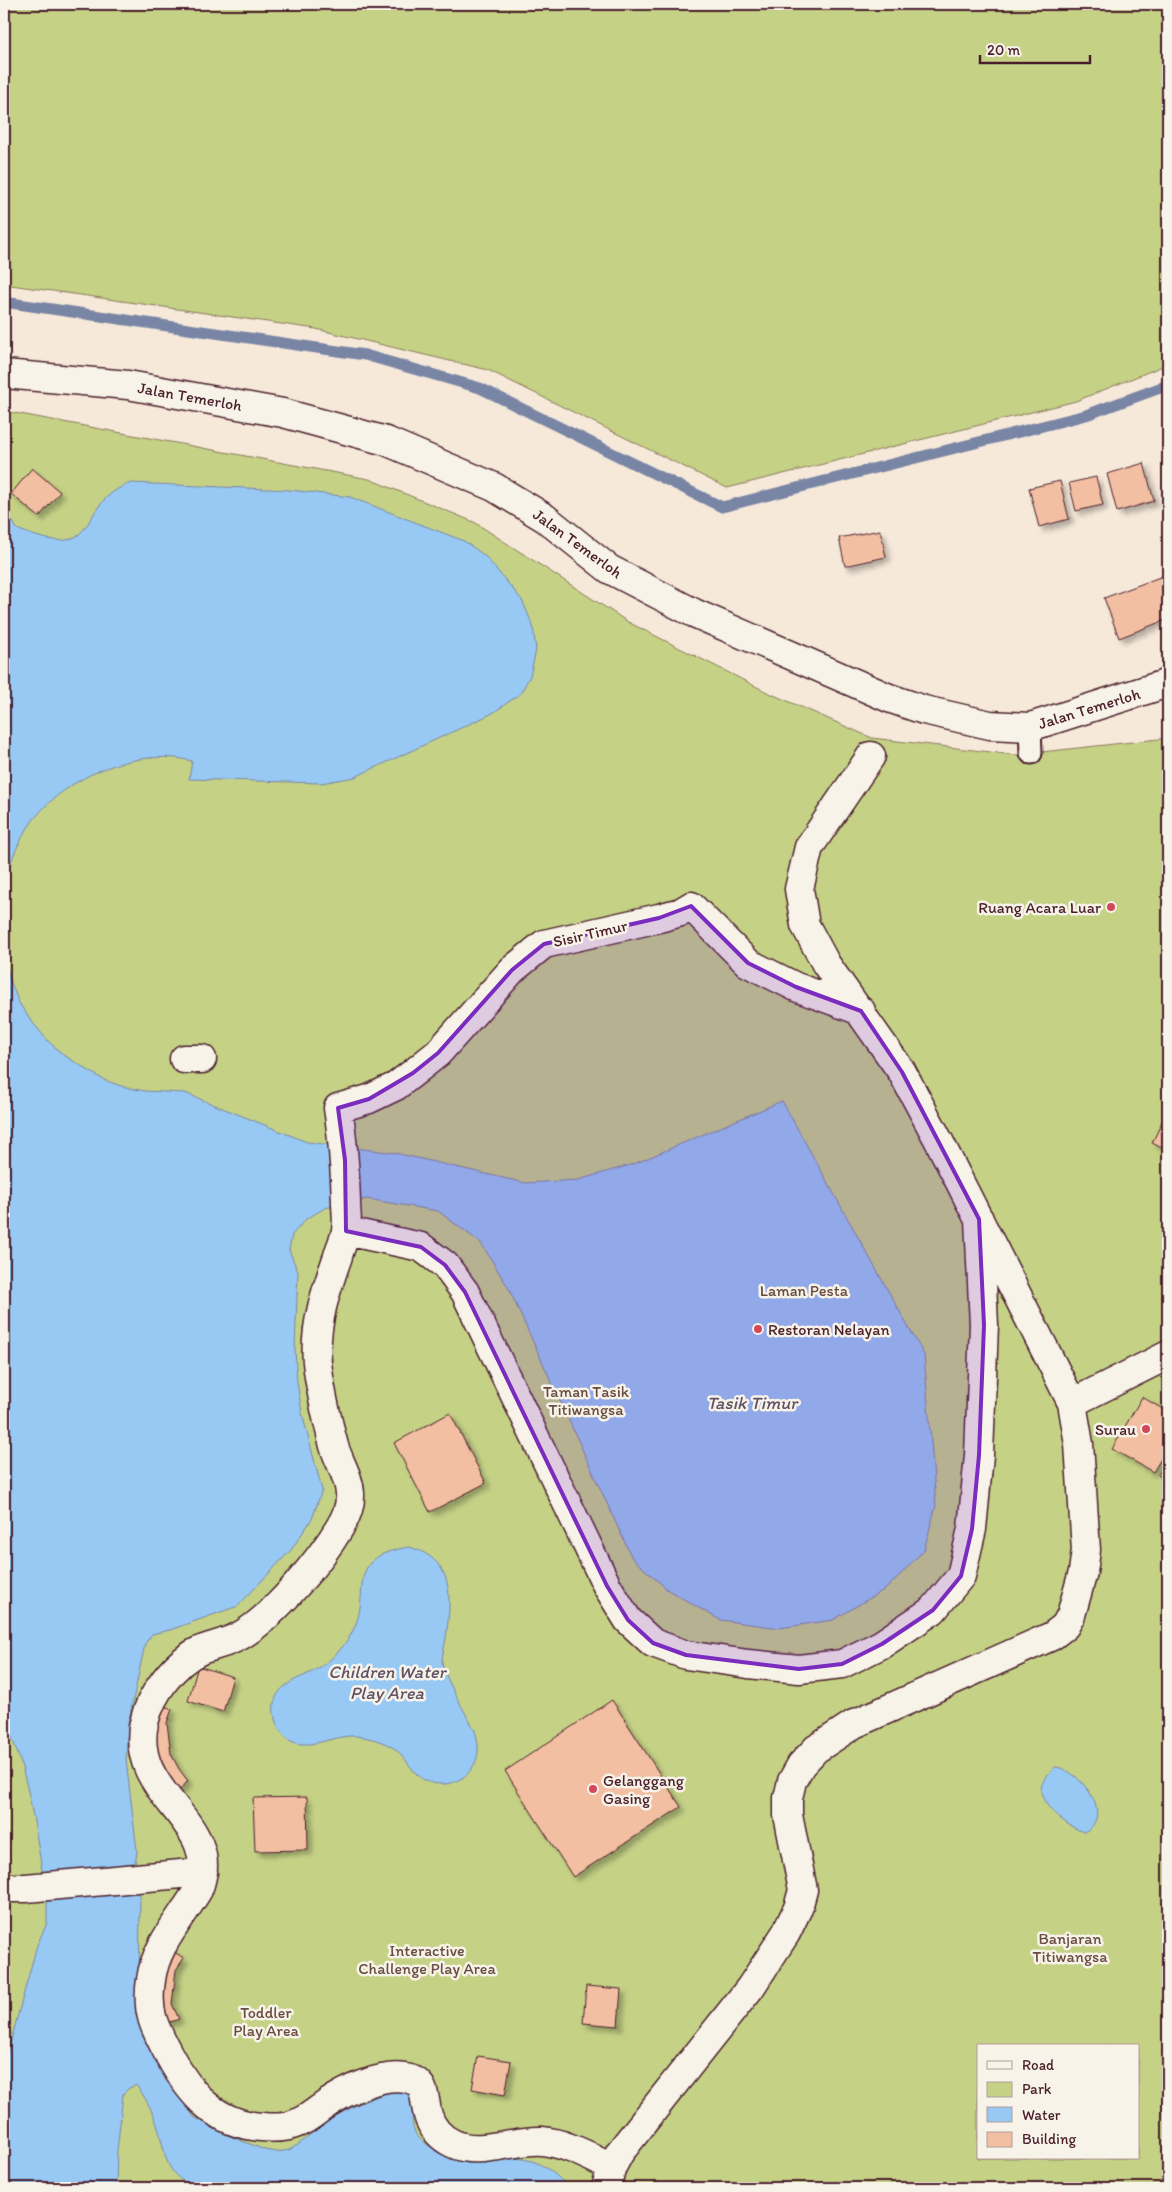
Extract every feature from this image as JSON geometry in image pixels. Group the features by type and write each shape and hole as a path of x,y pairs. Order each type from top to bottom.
{"street":[{"name":"Jalan Temerloh","path":"4,374 128,385 283,413 386,441 494,487 545,518 609,569 694,613 889,698 924,710 990,726 1030,740 1168,683"},
{"path":"872,756 809,847 799,889 805,926 826,964 861,1011 907,1080 979,1219 1072,1403 1079,1444 1086,1550 1077,1596 1071,1615 1065,1626 1052,1636 854,1724 816,1749 801,1765 792,1781 788,1806 792,1840 803,1890 798,1908 786,1933 750,1988 632,2135 609,2177 555,2142 520,2142 473,2148 455,2145 441,2136 433,2126 428,2115 423,2087 415,2080 405,2077 376,2081 360,2086 329,2102 304,2120 292,2125 251,2126 235,2122 206,2106 187,2086 155,2029 149,2012 149,1996 155,1960 198,1890 203,1872 197,1840 188,1824 155,1784 149,1772 142,1741 144,1722 152,1699 184,1661 199,1651 243,1635 279,1603 311,1569 341,1526 348,1510 350,1494 347,1480 334,1446 328,1420 317,1362 316,1338 320,1316 346,1231 421,1247 445,1265 465,1292 607,1586 628,1620 653,1643 686,1655 799,1669 842,1664 882,1644 932,1610 961,1576 972,1529 979,1455 984,1325 979,1219"},
{"name":"Sisir Timur","path":"346,1231 345,1160 338,1108 369,1099 396,1086 413,1074 438,1053 512,970 544,944 659,918 681,912 691,906 748,963 796,987 861,1011"},
{"path":"1072,1403 1168,1355"},
{"path":"15,1888 203,1872"}],"highlighted area":[{"path":"691,906 748,963 796,987 861,1011 902,1072 979,1219 984,1325 979,1455 972,1529 961,1576 933,1610 882,1644 842,1664 799,1669 686,1655 653,1643 628,1620 607,1586 465,1292 445,1265 421,1247 346,1231 345,1160 338,1108 369,1099 413,1073 438,1053 512,970 544,944 659,918"}],"green space":[{"path":"4,4 1168,4 1168,364 1076,401 727,488 488,370 316,329 4,284"},
{"name":"Taman Tasik Titiwangsa","path":"4,411 369,479 474,522 628,622 767,692 872,738 1015,755 1168,738 1168,2188 4,2188"}],"water":[{"path":"131,483 290,490 350,497 464,541 485,556 522,600 533,626 536,650 530,676 520,694 493,713 355,777 321,783 189,779 192,761 171,758 149,758 106,768 66,789 34,819 16,850 4,885 4,506 17,529 45,538 64,540 77,536 101,504 113,492"},
{"name":"Tasik Timur","path":"4,956 10,980 19,1003 33,1023 48,1041 65,1056 104,1080 124,1087 145,1091 185,1093 307,1142 395,1153 525,1183 578,1180 634,1164 782,1101 924,1355 936,1505 924,1550 887,1588 833,1620 780,1628 720,1620 668,1590 632,1558 508,1287 481,1243 438,1211 367,1199 325,1208 306,1219 292,1235 289,1250 298,1272 295,1349 297,1382 302,1413 322,1490 312,1519 291,1550 238,1606 170,1630 152,1634 145,1644 128,1724 126,1760 137,1851 135,1864 43,1876 25,1777 4,1720"},
{"name":"Children Water Play Area","path":"409,1547 424,1553 435,1561 443,1571 447,1582 449,1609 442,1658 443,1667 475,1731 478,1742 477,1758 472,1768 457,1781 445,1784 426,1781 413,1770 399,1752 387,1744 375,1740 353,1736 306,1744 289,1740 279,1728 274,1714 274,1703 281,1690 291,1682 322,1666 336,1654 348,1639 358,1619 366,1569 374,1560 387,1552"},
{"path":"1055,1767 1064,1769 1074,1775 1090,1794 1095,1805 1097,1815 1093,1825 1084,1832 1057,1816 1042,1796 1042,1783"},
{"path":"133,1884 140,1895 139,2010 169,2081 194,2117 227,2135 265,2150 277,2152 289,2150 299,2144 330,2118 386,2093 402,2091 412,2095 413,2127 416,2134 431,2147 444,2154 469,2159 519,2158 532,2161 552,2172 568,2188 404,2188 381,2182 373,2184 373,2188 195,2187 173,2173 167,2160 154,2115 136,2085 129,2088 123,2094 117,2152 116,2188 4,2188 4,2066 37,1945 47,1923 47,1894"}],"building":[{"path":"1144,463 1154,501 1117,512 1107,474"},
{"path":"32,468 60,492 39,517 11,494"},
{"path":"1096,477 1103,505 1076,511 1069,483"},
{"path":"1060,481 1069,519 1039,527 1029,488"},
{"path":"880,530 886,557 845,566 839,538"},
{"path":"1168,574 1168,619 1119,638 1104,598"},
{"path":"1168,1109 1168,1151 1152,1143"},
{"name":"Surau","path":"1142,1397 1168,1412 1168,1447 1153,1472 1112,1449"},
{"path":"450,1413 486,1483 430,1512 394,1443"},
{"name":"Surau","path":"1168,1458 1168,1481 1158,1475"},
{"path":"198,1666 233,1677 223,1712 188,1701"},
{"name":"Gelanggang Gasing","path":"612,1700 681,1807 573,1877 505,1771"},
{"path":"156,1703 172,1709 167,1723 171,1754 188,1781 175,1795 150,1739"},
{"path":"307,1797 308,1850 255,1851 253,1798"},
{"path":"169,1949 184,1958 176,1970 172,2004 179,2019 161,2025 158,1965"},
{"path":"586,1986 621,1989 618,2026 583,2023"},
{"path":"478,2056 511,2061 505,2095 472,2089"}],"waterway":[{"path":"4,302 365,355 480,388 722,507 1086,415 1168,385"}],"place":[{"name":"Ruang Acara Luar","path":"1111,907"},
{"name":"Restoran Nelayan","path":"758,1329"},
{"name":"Surau","path":"1146,1429"},
{"name":"Gelanggang Gasing","path":"593,1789"}],"park label":[{"name":"Laman Pesta","path":"804,1290"},
{"name":"Banjaran Titiwangsa","path":"1070,1947"},
{"name":"Interactive Challenge Play Area","path":"427,1959"},
{"name":"Toddler Play Area","path":"266,2021"}]}
